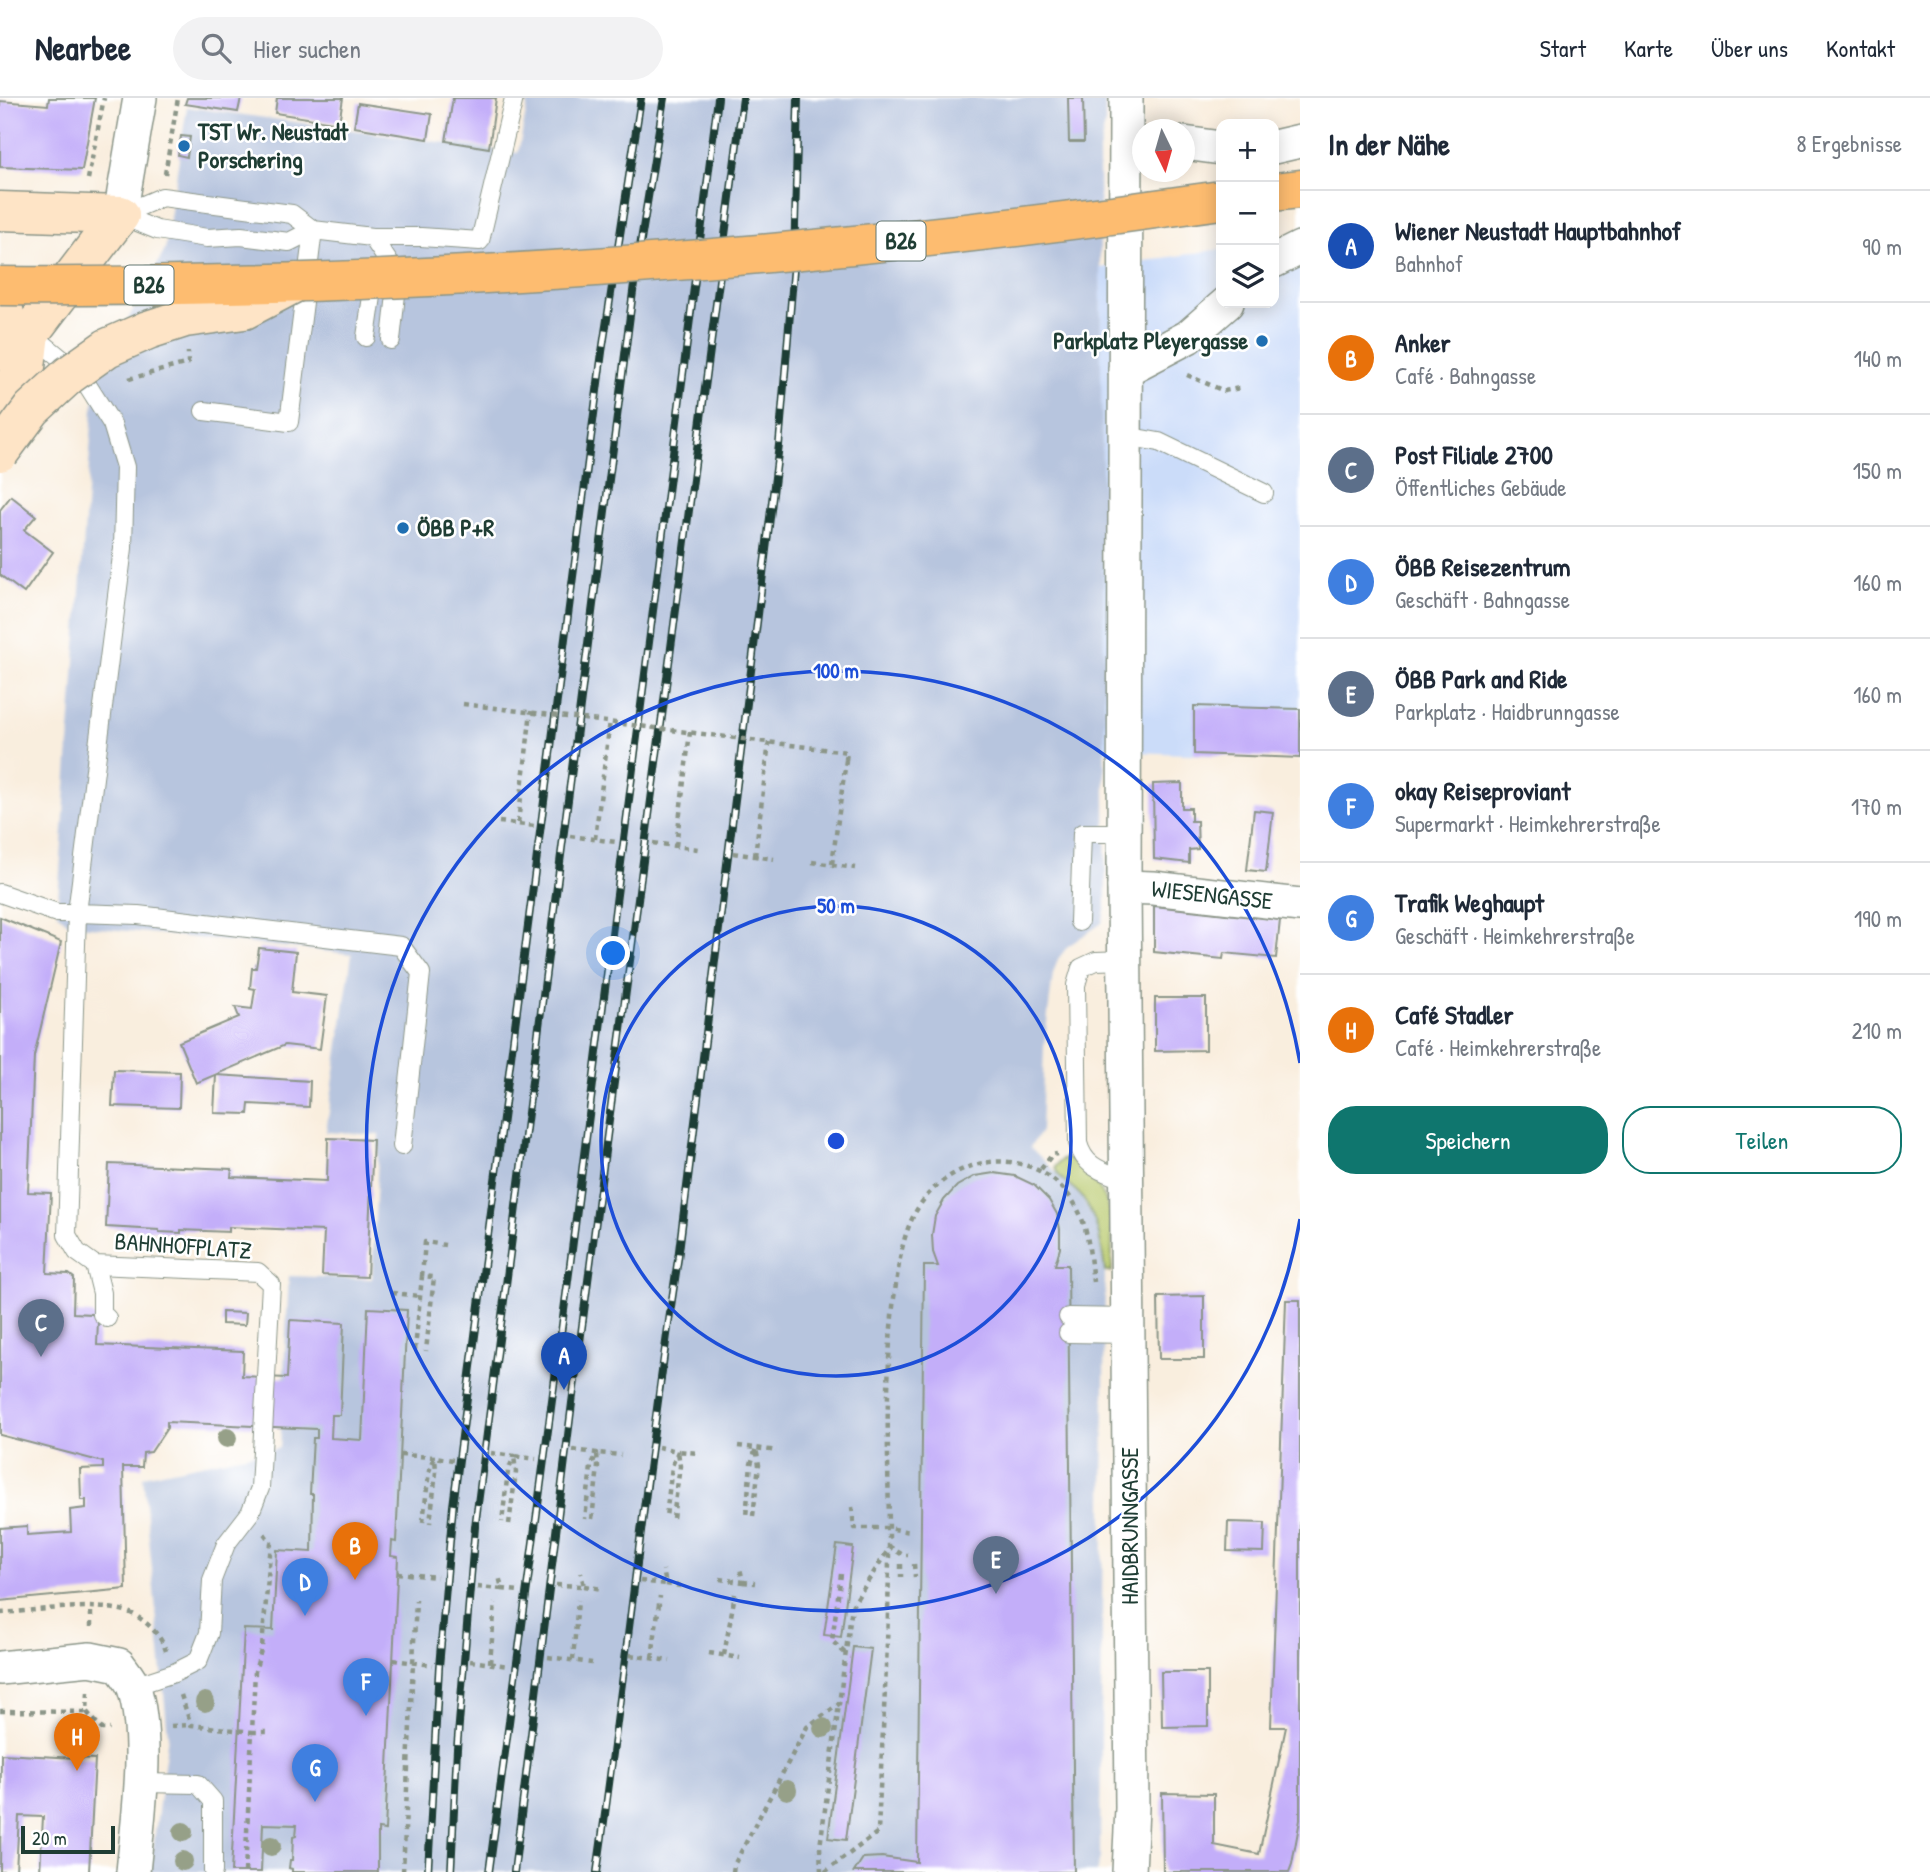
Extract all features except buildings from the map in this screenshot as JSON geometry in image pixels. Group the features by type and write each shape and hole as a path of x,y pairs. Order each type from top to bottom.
{"main road":[{"path":"1279,191 1300,189"},
{"name":"B26","path":"0,285 297,282 580,269 835,248 1216,201"}],"street":[{"path":"10,345 120,215 140,98"},
{"path":"1125,436 1131,121"},
{"path":"1279,146 1300,141"},
{"path":"1195,144 1216,147"},
{"path":"0,211 120,215"},
{"path":"1279,258 1300,248"},
{"path":"0,452 32,409 69,375 107,348 185,318 244,310 297,282"},
{"path":"0,295 10,345 26,367 0,401"},
{"path":"1125,370 1188,337 1221,308"},
{"name":"HAIDBRUNNGASSE","path":"1125,436 1124,960 1132,1794 1129,1872"},
{"name":"WIESENGASSE","path":"1124,887 1300,905"},
{"path":"0,1668 90,1659 119,1665 134,1686 141,1727 133,1872"}],"lane":[{"path":"120,215 162,197 292,214 313,230 372,237 481,241 514,98"},
{"path":"120,215 157,230 207,238 241,236 289,242 313,230"},
{"path":"204,411 289,422 313,230"},
{"path":"366,337 375,277 372,237"},
{"path":"372,237 398,276 391,340"},
{"name":"BAHNHOFPLATZ","path":"10,345 81,375 112,424 125,467 123,548 77,913 67,1235 77,1252 95,1265 178,1277 258,1272 271,1284 260,1488 250,1513 226,1544 212,1580 209,1633 198,1661 174,1673 134,1686"},
{"path":"1125,436 1159,442 1264,492"},
{"path":"1079,922 1082,833 1124,833"},
{"path":"0,893 57,913 138,915 401,946 421,973 401,1146"},
{"path":"1124,960 1096,961 1081,968 1076,985 1078,1143 1089,1165 1127,1181"},
{"path":"95,1265 102,1293 102,1314 107,1318"},
{"path":"1068,1325 1129,1314"},
{"path":"140,1783 198,1784 213,1801 213,1872"}],"path":[{"path":"1187,374 1224,391 1240,388"},
{"path":"463,704 531,711 690,735 847,752 832,864"},
{"path":"518,823 531,711"},
{"path":"595,839 609,724"},
{"path":"676,846 690,735"},
{"path":"755,856 769,742"},
{"path":"499,822 535,826"},
{"path":"570,836 616,842"},
{"path":"653,843 698,849"},
{"path":"733,853 774,859"},
{"path":"812,862 855,868"},
{"path":"890,1547 852,1606 820,1847 823,1872 878,1832 890,1547 888,1346 900,1252 911,1220 928,1194 947,1176 977,1163 1011,1163 1041,1169 1070,1196 1086,1226 1093,1283 1129,1314"},
{"path":"415,1350 425,1242 445,1245"},
{"path":"422,1276 434,1277 426,1351"},
{"path":"393,1293 420,1296"},
{"path":"738,1446 777,1451"},
{"path":"658,1447 699,1453"},
{"path":"746,1516 755,1448"},
{"path":"753,1516 759,1465 755,1448"},
{"path":"573,1450 621,1455"},
{"path":"666,1517 672,1466 678,1451"},
{"path":"673,1518 680,1466 678,1451"},
{"path":"491,1453 536,1459"},
{"path":"584,1519 591,1467 597,1453"},
{"path":"592,1519 597,1453"},
{"path":"400,1455 453,1460"},
{"path":"502,1522 508,1471 514,1456"},
{"path":"509,1524 516,1472 514,1456"},
{"path":"423,1522 429,1471 435,1457"},
{"path":"430,1523 436,1472 435,1457"},
{"path":"852,1507 854,1528 889,1528 911,1532"},
{"path":"245,1872 255,1671 262,1647 271,1543 250,1513"},
{"path":"890,1547 908,1555"},
{"path":"901,1564 901,1577"},
{"path":"914,1564 915,1577"},
{"path":"740,1568 743,1582"},
{"path":"663,1570 666,1584"},
{"path":"397,1573 438,1577"},
{"path":"581,1573 584,1586"},
{"path":"841,1574 832,1641 846,1653"},
{"path":"499,1576 502,1589"},
{"path":"720,1579 755,1583"},
{"path":"640,1580 681,1586"},
{"path":"556,1585 602,1588"},
{"path":"477,1587 519,1591"},
{"path":"724,1655 735,1594"},
{"path":"652,1658 660,1596"},
{"path":"403,1872 416,1600"},
{"path":"573,1660 578,1600"},
{"path":"490,1663 495,1603"},
{"path":"0,1613 91,1608 126,1611 149,1625 164,1642 191,1725 268,1732"},
{"path":"709,1653 740,1658"},
{"path":"630,1655 670,1661"},
{"path":"548,1657 592,1663"},
{"path":"393,1660 433,1665"},
{"path":"470,1661 509,1666"},
{"path":"733,1872 734,1865 807,1727 839,1703"},
{"path":"0,1711 88,1712"}],"shaded area":[{"path":"529,98 1105,98 1105,124 1099,151 1106,906 1102,923 1068,946 1058,959 1053,974 1044,1047 1041,1131 1030,1147 1081,1197 1096,1223 1105,1272 1100,1858 1096,1872 150,1872 168,1735 143,1476 280,1448 289,1276 372,1279 379,1135 326,1132 352,954 70,925 57,913 95,381 165,250 187,107 518,153"},
{"path":"1300,237 1300,758 1104,751 1100,268 1216,250 1216,308 1279,308 1279,240"}],"green space":[{"path":"1070,1158 1094,1182 1106,1200 1112,1230 1112,1272 1105,1272 1092,1213 1055,1167 1061,1160"}],"railway":[{"path":"428,1872 439,1667 453,1506 602,352 641,98"},
{"path":"451,1872 457,1748 475,1527 634,284 664,98"},
{"path":"489,1872 569,1273 718,98"},
{"path":"514,1872 572,1403 743,98"},
{"path":"597,1872 678,1259 779,445 794,266 798,98"}],"place":[{"name":"TST Wr. Neustadt Porschering","path":"184,146"},
{"name":"Parkplatz Pleyergasse","path":"1262,341"},
{"name":"ÖBB P+R","path":"403,528"},
{"name":"Post Filiale 2700","path":"41,1357"},
{"name":"Wiener Neustadt Hauptbahnhof","path":"564,1390"},
{"name":"Anker","path":"355,1580"},
{"name":"ÖBB Park and Ride","path":"996,1594"},
{"name":"ÖBB Reisezentrum","path":"305,1616"},
{"name":"okay Reiseproviant","path":"366,1716"},
{"name":"Café Stadler","path":"77,1771"},
{"name":"Trafik Weghaupt","path":"315,1802"}]}
